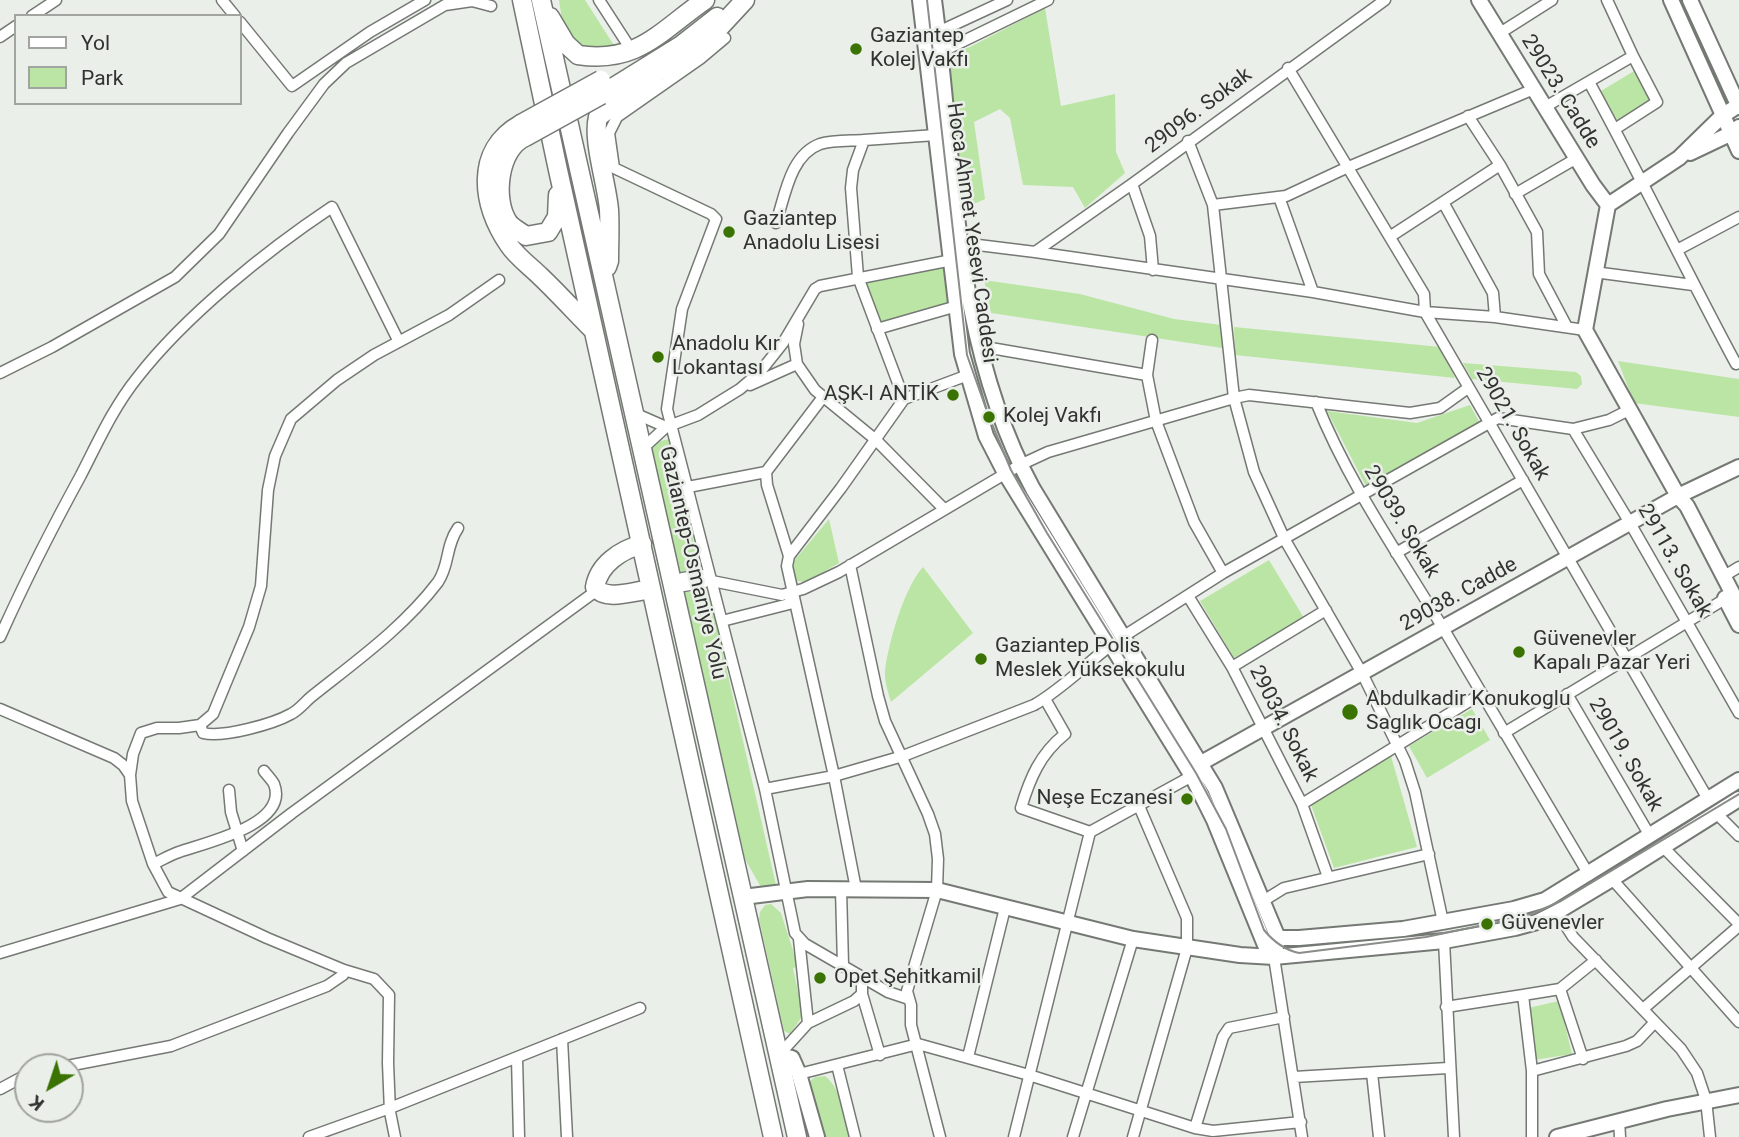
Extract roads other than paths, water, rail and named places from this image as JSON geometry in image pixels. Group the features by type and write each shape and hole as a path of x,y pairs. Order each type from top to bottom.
{"highway":[{"name":"Gaziantep-Osmaniye Yolu","path":"522,0 773,1137"},
{"path":"601,87 720,0"},
{"path":"594,331 510,247 492,211 488,196 487,168 491,157 507,132 523,130 680,46 739,0"},
{"path":"604,277 609,261 609,209 598,138 598,117 659,71 707,41 745,0"},
{"name":"Gaziantep-Osmaniye Yolu","path":"541,1 797,1137"},
{"path":"541,1 566,44 578,55 616,57 668,30 698,2"},
{"path":"523,130 506,155 501,171 501,205 509,224 526,236 548,232 553,225 558,209 558,170"},
{"path":"642,544 612,558 596,581 596,591 609,595 646,590"},
{"path":"683,582 707,580"}],"street":[{"path":"35,14 56,0"},
{"path":"222,0 233,14"},
{"path":"242,24 292,86 370,32 425,0"},
{"path":"599,0 632,51"},
{"name":"Hoca Ahmet Yesevi Caddesi","path":"920,0 962,354 986,436 1004,474 1192,776 1272,946"},
{"name":"Hoca Ahmet Yesevi Caddesi","path":"934,0 962,243 979,346 988,380 1020,465 1201,763 1236,835 1263,901 1272,946"},
{"path":"938,32 1007,0"},
{"path":"940,52 1048,0"},
{"name":"29096. Sokak","path":"1035,251 1385,0"},
{"name":"29023. Cadde","path":"1479,0 1608,205"},
{"path":"1500,33 1552,0"},
{"path":"1607,0 1657,102 1615,129"},
{"path":"1671,0 1722,116 1735,130 1739,151"},
{"path":"1679,158 1722,116 1739,106 1690,0"},
{"path":"0,373 52,347 175,276 219,234 288,132 324,84 346,63 445,5 472,1 491,6"},
{"path":"725,38 700,59 621,113 609,133 614,168 716,219 682,309 667,409 669,426 688,487 707,580 722,621 765,789 795,933 799,939 888,992 909,999"},
{"path":"1545,107 1633,56"},
{"name":"29021. Sokak","path":"1288,68 1346,168 1391,236 1424,294 1424,312 1708,799"},
{"path":"1723,71 1739,84"},
{"path":"1589,82 1693,285 1736,364 1739,363"},
{"path":"1213,205 1286,196 1534,89"},
{"path":"1468,116 1500,165 1537,232 1539,274 1567,327"},
{"path":"1735,130 1679,158 1608,205 1585,330 1678,496 1687,506 1739,606"},
{"path":"776,223 792,172 801,158 821,144 936,135"},
{"path":"864,140 855,163 851,188 858,277 904,399"},
{"path":"1188,141 1213,205 1234,398 1254,472 1286,540 1362,673 1397,745 1415,792 1443,922"},
{"path":"1515,194 1577,158"},
{"path":"1391,236 1500,165"},
{"path":"1132,184 1150,236 1153,270"},
{"path":"1279,197 1313,292"},
{"path":"1443,202 1493,293 1495,317"},
{"path":"0,637 40,548 102,432 134,381 156,354 206,306 262,259 332,207 398,340"},
{"path":"1676,250 1739,217"},
{"path":"962,243 1035,251 1313,292 1424,312 1495,317 1585,330"},
{"path":"740,389 760,372 783,343 820,285 952,260"},
{"path":"1594,272 1693,285"},
{"path":"395,1137 390,1108 388,995 374,979 344,970 168,892 153,864 132,801 130,775 133,754 141,733 157,728 200,724 213,714 249,627 261,586 268,490 275,456 291,419 337,380 398,340 449,315 499,280"},
{"path":"877,329 957,306"},
{"path":"799,317 794,344 797,364 815,390 876,440 944,509"},
{"path":"1152,340 1147,375 1156,421 1194,522 1223,573"},
{"path":"979,346 1147,375"},
{"path":"642,449 669,426 698,415 740,389 797,364"},
{"path":"856,889 787,566 789,556 904,399 968,375"},
{"path":"707,580 782,595 794,592 850,565 1004,474 1048,452 1234,398 1249,395 1410,413 1440,408 1468,388"},
{"path":"789,556 767,485 766,472 823,397"},
{"name":"29039. Sokak","path":"1317,402 1329,434 1362,497 1443,628 1588,875"},
{"path":"1124,636 1223,573 1286,540 1498,418 1573,429 1609,420 1629,410"},
{"path":"634,413 669,426"},
{"name":"29113. Sokak","path":"1573,429 1739,713"},
{"name":"29038. Cadde","path":"1201,763 1678,496 1739,467"},
{"path":"688,487 766,472"},
{"path":"1396,553 1523,480"},
{"path":"1678,496 1679,511 1739,625"},
{"path":"200,724 203,733 211,735 251,727 292,714 360,660 401,623 439,580 446,566 450,540 458,528"},
{"path":"850,565 885,721 935,834 938,859 936,890 907,990 911,1025 940,1137"},
{"path":"1724,576 1739,567"},
{"path":"0,953 180,899 596,591"},
{"path":"722,621 789,604 794,592"},
{"name":"29034. Sokak","path":"1188,596 1232,667 1302,804 1328,877"},
{"path":"1504,733 1725,599"},
{"path":"1232,667 1326,610"},
{"path":"765,789 834,776 902,756 1034,705 1111,645"},
{"path":"1302,804 1481,694"},
{"name":"29019. Sokak","path":"1567,694 1650,836"},
{"path":"1045,699 1065,734 1041,758 1029,782 1021,808 1090,832"},
{"path":"0,709 114,758 130,775"},
{"path":"153,864 237,833 260,819 274,803 275,785 264,771"},
{"path":"1014,1137 1090,832 1192,776"},
{"path":"743,897 786,891 841,889 936,890 1133,939 1240,955 1299,938 1403,929 1545,900 1739,780"},
{"path":"229,790 228,800 243,850"},
{"path":"1272,946 1444,941 1515,928 1558,912 1739,799"},
{"path":"1133,1137 1187,948 1187,918 1139,806"},
{"path":"1716,813 1739,836"},
{"path":"1643,1009 1739,925 1662,847"},
{"path":"1263,901 1284,888 1429,854"},
{"path":"1612,879 1737,1016"},
{"path":"841,889 843,965"},
{"path":"968,1057 1005,908"},
{"path":"1558,912 1573,937 1681,1049 1697,1073 1706,1100 1710,1137"},
{"path":"799,939 808,1023"},
{"path":"1073,1137 1133,939"},
{"path":"1444,941 1448,1069 1454,1137"},
{"path":"1272,946 1303,1137"},
{"path":"1446,1007 1560,989 1596,960"},
{"path":"84,1063 171,1046 327,986 343,975 344,970"},
{"path":"862,976 862,994 880,1055"},
{"path":"1560,989 1583,1059"},
{"path":"817,1137 792,1058 779,1055 808,1023 854,1001 862,994"},
{"path":"1523,995 1532,1071 1532,1137"},
{"path":"310,1137 390,1108 640,1008"},
{"path":"1195,1128 1223,1037 1229,1028 1284,1017"},
{"path":"1532,1071 1583,1059 1637,1041 1656,1022"},
{"path":"562,1040 567,1137"},
{"path":"799,1074 918,1044 1029,1075 1218,1134 1301,1122"},
{"path":"517,1058 519,1137"},
{"path":"837,1065 855,1137"},
{"path":"1294,1077 1448,1069"},
{"path":"1372,1073 1379,1137"},
{"path":"1557,1137 1706,1100 1739,1095"},
{"path":"1619,1121 1620,1137"}],"tram line":[{"path":"927,0 967,355 989,417 1011,470 1047,533 1196,773 1226,829 1264,930 1271,938 1299,953 1426,937 1527,916 1561,901 1739,794"}],"place":[{"name":"Gaziantep Kolej Vakfı","path":"856,49"},
{"name":"Gaziantep Anadolu Lisesi","path":"729,232"},
{"name":"Anadolu Kır Lokantası","path":"658,357"},
{"name":"AŞK-I ANTİK","path":"953,395"},
{"name":"Kolej Vakfı","path":"989,417"},
{"name":"Güvenevler Kapalı Pazar Yeri","path":"1519,652"},
{"name":"Gaziantep Polis Meslek Yüksekokulu","path":"981,659"},
{"name":"Abdulkadir Konukoglu Saglık Ocagı","path":"1350,712"},
{"name":"Neşe Eczanesi","path":"1187,799"},
{"name":"Güvenevler","path":"1487,924"},
{"name":"Opet Şehitkamil","path":"820,978"}]}
